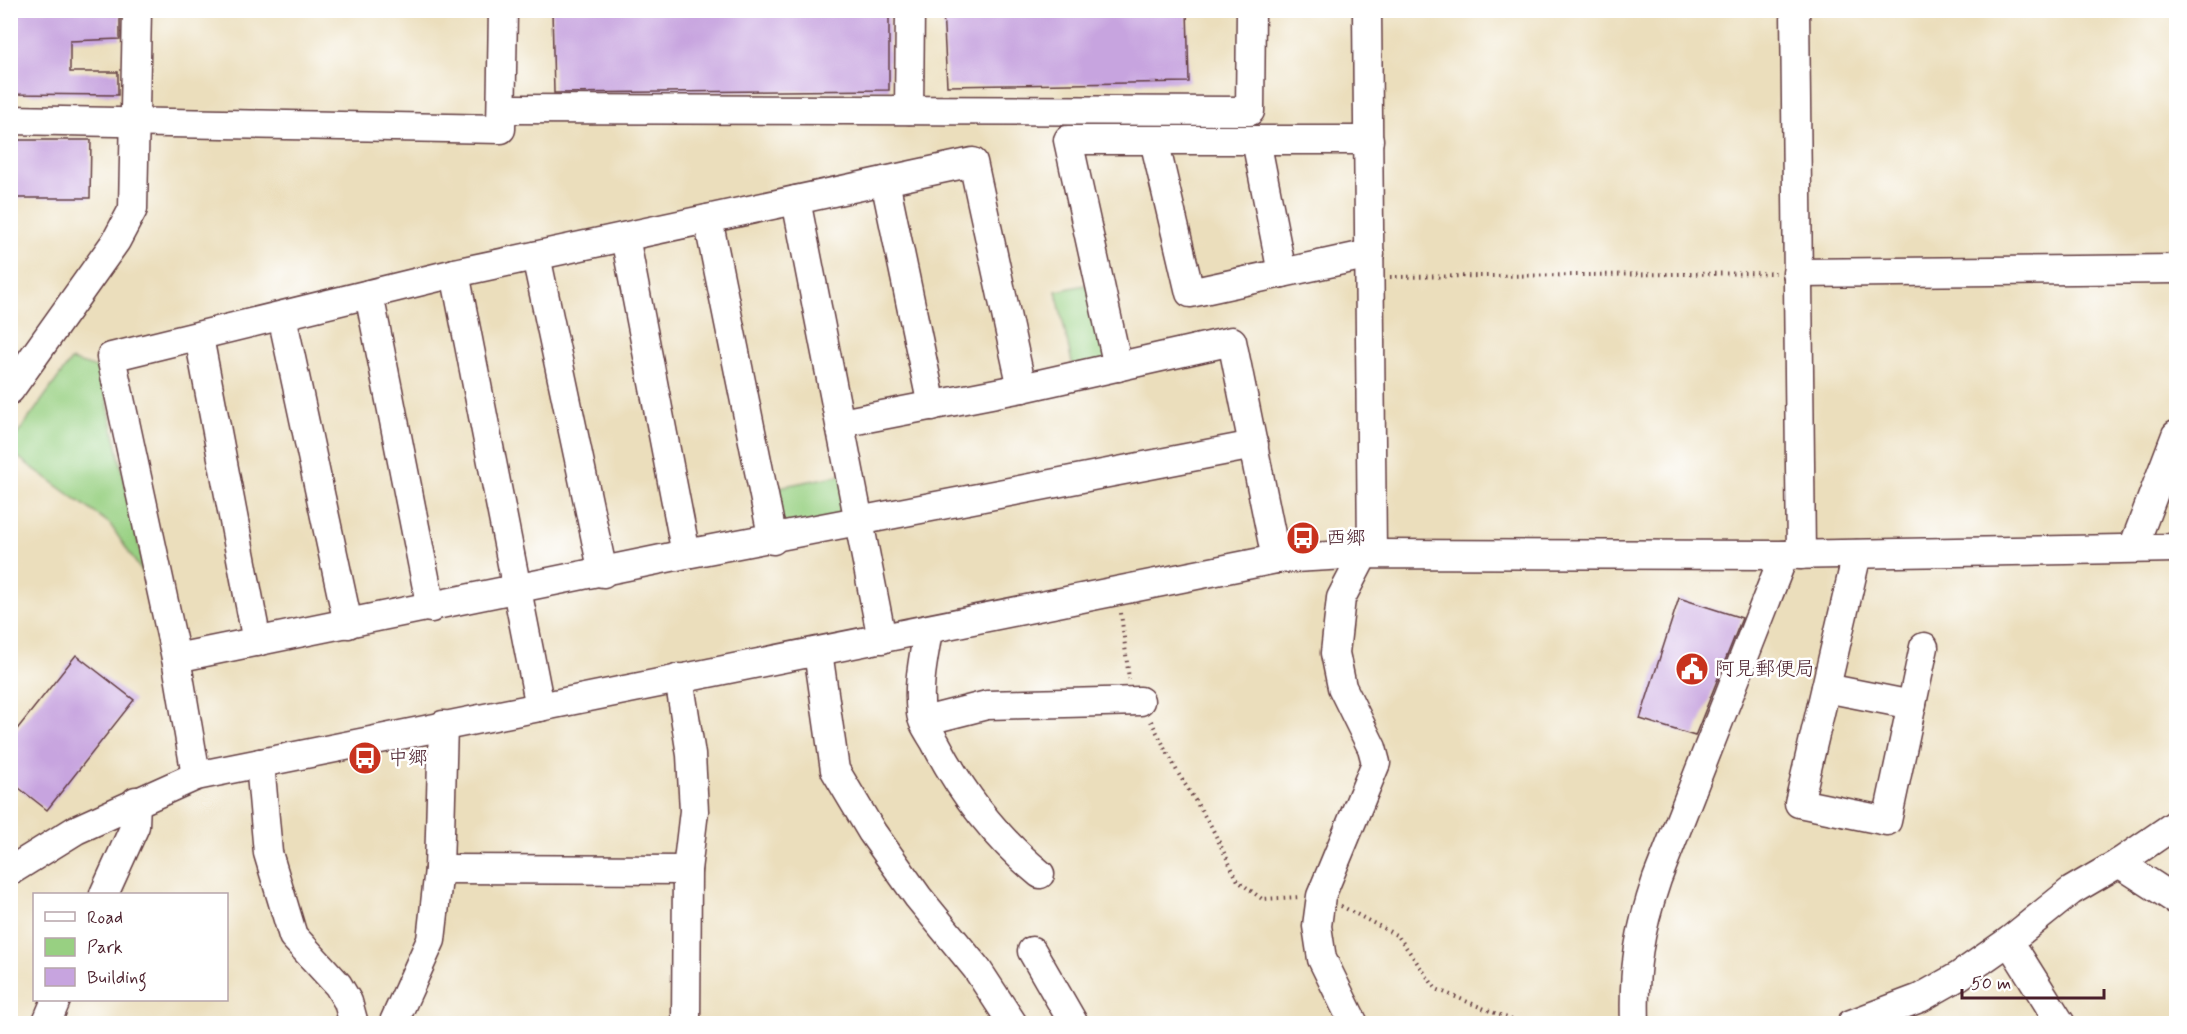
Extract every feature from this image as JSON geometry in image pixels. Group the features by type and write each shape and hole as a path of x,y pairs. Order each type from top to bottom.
{"street":[{"path":"10,390 116,241 133,209 137,10"},
{"path":"10,120 501,129 503,10"},
{"path":"909,110 910,10"},
{"path":"502,109 1250,111 1251,10"},
{"path":"1354,1023 1322,959 1317,926 1321,896 1376,763 1372,748 1342,687 1335,653 1341,598 1368,554 1370,265 1367,10"},
{"path":"1635,1023 1634,980 1641,928 1657,879 1793,555 1797,273 1795,10"},
{"path":"1118,367 1068,140 1369,141"},
{"path":"1154,140 1190,293 1282,273 1370,265"},
{"path":"1256,140 1282,273"},
{"path":"196,776 176,658 111,357 455,273 973,162 1022,388"},
{"path":"885,181 932,406"},
{"path":"796,200 882,639"},
{"path":"708,219 773,540"},
{"path":"625,237 686,554"},
{"path":"536,256 603,573"},
{"path":"1797,273 2176,269"},
{"path":"455,273 540,707"},
{"path":"369,294 431,608"},
{"path":"282,316 348,624"},
{"path":"199,337 257,642"},
{"path":"841,423 1022,388 1232,341 1276,559"},
{"path":"2133,548 2176,435"},
{"path":"176,658 603,573 686,554 773,540 1254,445"},
{"path":"10,871 76,830 136,801 196,776 1276,559 1368,554 1793,555 2176,548"},
{"path":"1857,554 1799,803 1887,821 1924,647"},
{"path":"928,630 920,686 921,715 952,776 979,814 1010,850 1040,874"},
{"path":"818,652 835,770 878,842 918,897 977,969 1013,1023"},
{"path":"679,678 691,755 694,811 687,870 686,1023"},
{"path":"1826,688 1912,705"},
{"path":"924,721 987,705 1140,701"},
{"path":"393,1023 431,940 439,870 443,725"},
{"path":"260,763 268,854 294,936 338,985 348,1002 354,1023"},
{"path":"104,893 135,826 136,801"},
{"path":"1851,1023 1920,998 1959,976 2009,941 2072,891 2119,864 2176,824"},
{"path":"2119,864 2176,900"},
{"path":"439,870 687,870"},
{"path":"2009,941 2061,1023"},
{"path":"1032,951 1074,1023"}],"path":[{"path":"1370,265 1797,273"},
{"path":"1118,591 1129,678 1178,773 1211,826 1238,881 1262,899 1321,896 1398,936 1436,989 1522,1023"},
{"path":"50,1014 157,1023"},
{"path":"240,1023 254,1023"}],"green space":[{"path":"1099,282 1118,367 1075,376 1056,291"},
{"path":"71,360 100,369 146,578 110,524 11,452 11,443"},
{"path":"851,473 860,522 773,540 763,490"}],"building":[{"path":"10,10 120,11 120,39 70,41 70,72 118,72 118,95 10,94"},
{"path":"552,10 889,10 889,90 554,93"},
{"path":"943,10 1187,10 1189,82 947,86"},
{"path":"16,140 91,140 90,198 16,198"},
{"path":"1679,598 1742,618 1695,736 1640,719"},
{"path":"76,655 134,700 47,810 10,781 10,738"}],"place":[{"name":"西郷","path":"1303,538"},
{"name":"阿見郵便局","path":"1692,669"},
{"name":"中郷","path":"365,758"}]}
